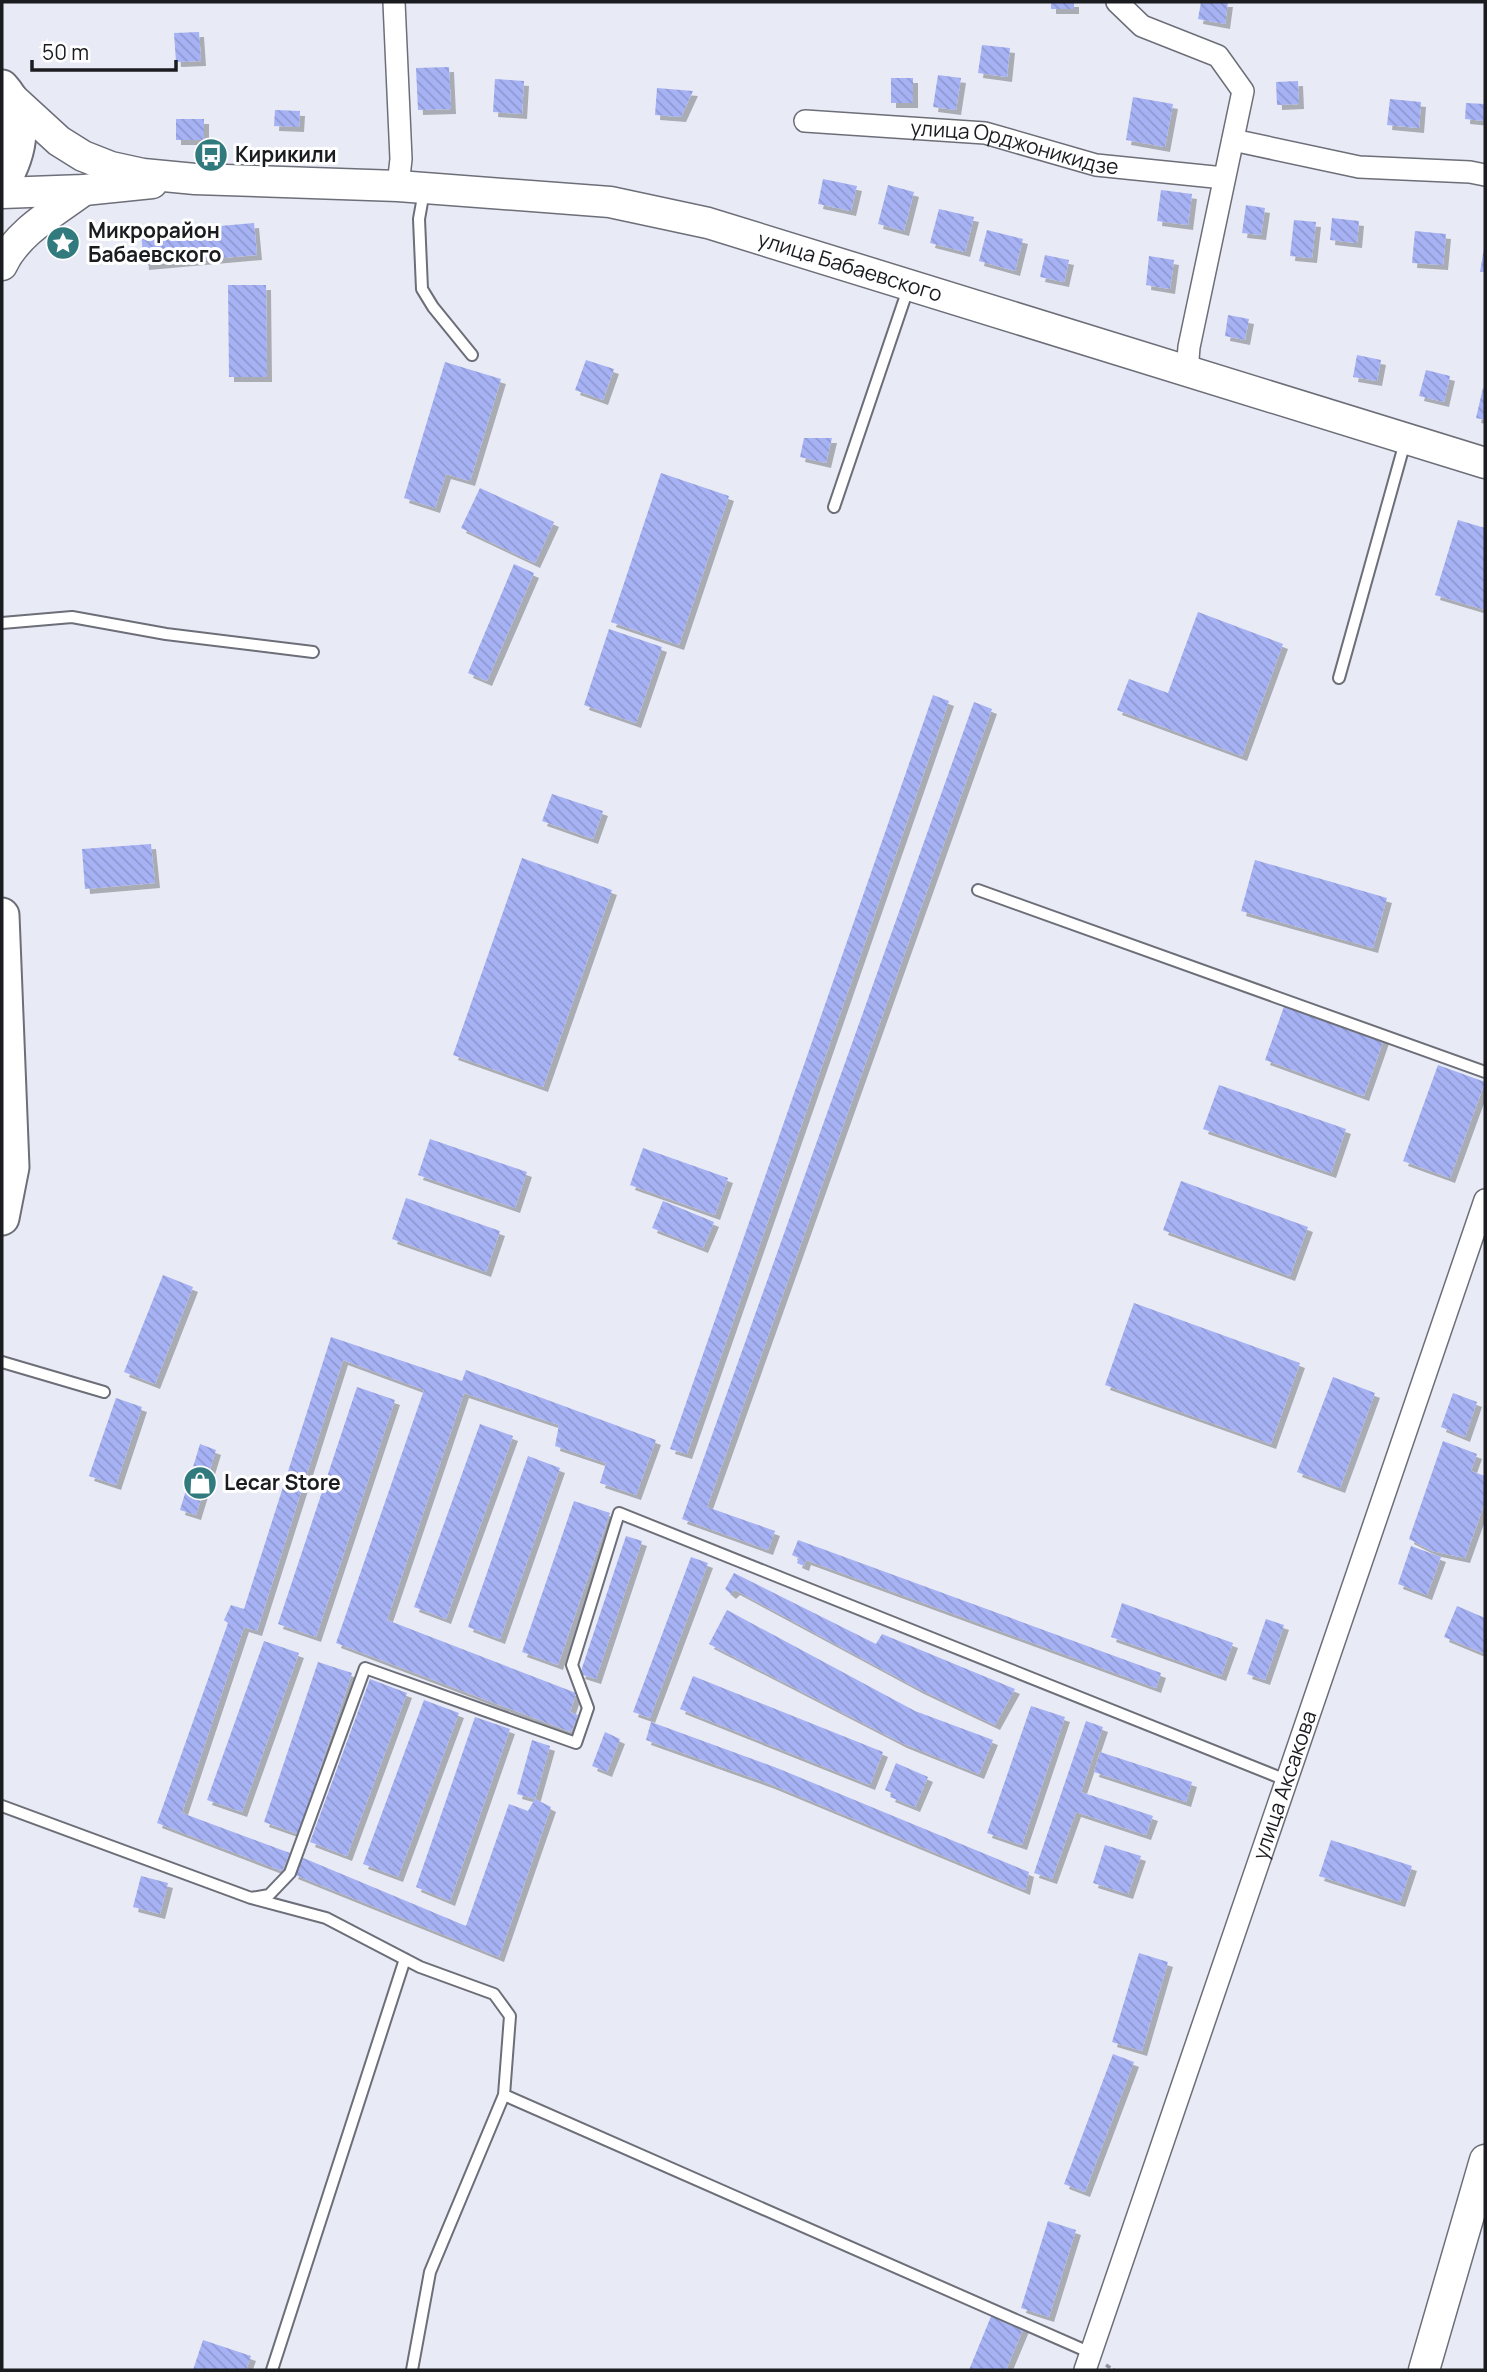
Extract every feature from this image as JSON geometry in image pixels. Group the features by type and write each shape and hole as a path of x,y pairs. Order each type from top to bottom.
{"main road":[{"path":"7,92 58,141 83,156 143,174 195,179"},
{"path":"2,184 19,146 20,124 7,92"},
{"name":"улица Бабаевского","path":"195,179 411,187 610,202 708,223 1485,463"},
{"path":"2,193 84,190 195,179"},
{"path":"2,264 30,230 84,190"},
{"path":"2,915 12,1167 2,1218"},
{"path":"1424,2370 1485,2160"}],"street":[{"path":"394,2 401,159 411,187"},
{"path":"1117,2 1142,26 1218,56 1243,91 1189,347 1187,372"},
{"name":"улица Орджоникидзе","path":"805,121 985,133 1096,165 1224,178"},
{"path":"1233,139 1359,167 1485,175"},
{"name":"улица Аксакова","path":"1088,2362 1485,1200"}],"lane":[{"path":"411,187 419,219 422,289 433,307 472,355"},
{"path":"834,507 909,284"},
{"path":"1339,678 1406,439"},
{"path":"2,623 72,617 166,634 313,652"},
{"path":"978,890 1485,1072"},
{"path":"2,1362 104,1392"},
{"path":"251,1898 269,1895 290,1873 365,1668 576,1743 588,1708 572,1665 619,1513 1286,1780"},
{"path":"2,1806 251,1898 326,1917 420,1967 494,1994 510,2016 505,2095 430,2273 412,2370"},
{"path":"272,2370 405,1959"},
{"path":"505,2095 1088,2362"}],"building":[{"path":"1051,2 1074,2 1074,9 1051,9"},
{"path":"1201,2 1228,2 1225,24 1198,19"},
{"path":"199,32 201,61 176,62 174,33"},
{"path":"982,45 1010,48 1007,77 978,73"},
{"path":"449,67 451,109 418,110 416,68"},
{"path":"938,75 961,78 956,110 933,107"},
{"path":"891,78 913,78 913,103 891,103"},
{"path":"495,79 524,81 522,114 493,112"},
{"path":"1298,81 1299,104 1277,105 1276,82"},
{"path":"657,88 693,91 681,117 655,115"},
{"path":"1133,97 1173,104 1165,147 1126,140"},
{"path":"1390,99 1421,102 1419,128 1387,125"},
{"path":"1466,103 1485,104 1485,121 1465,119"},
{"path":"275,110 300,111 299,127 274,126"},
{"path":"176,119 204,119 204,140 176,140"},
{"path":"823,179 857,186 851,211 818,204"},
{"path":"888,185 914,192 904,231 878,224"},
{"path":"1161,190 1192,194 1188,225 1157,221"},
{"path":"1246,205 1265,208 1261,235 1242,233"},
{"path":"939,209 974,217 965,252 930,243"},
{"path":"1332,218 1359,221 1357,243 1330,240"},
{"path":"1294,220 1316,222 1312,258 1290,256"},
{"path":"254,223 257,255 144,265 141,233"},
{"path":"987,230 1023,239 1015,271 979,261"},
{"path":"1415,231 1446,234 1443,265 1412,263"},
{"path":"1484,248 1485,272 1480,272"},
{"path":"1045,255 1069,260 1064,282 1040,277"},
{"path":"1149,256 1174,260 1170,289 1146,285"},
{"path":"228,285 266,285 267,377 229,377"},
{"path":"1228,315 1249,319 1245,340 1225,336"},
{"path":"1357,355 1381,360 1377,381 1353,377"},
{"path":"586,360 614,369 603,400 575,390"},
{"path":"445,362 501,379 470,481 446,474 435,508 404,498"},
{"path":"1426,370 1450,376 1444,402 1419,396"},
{"path":"1483,388 1485,389 1485,420 1476,418"},
{"path":"804,438 832,438 826,463 800,457"},
{"path":"661,473 729,496 679,645 611,622"},
{"path":"480,488 554,522 535,563 461,528"},
{"path":"1458,520 1485,528 1485,610 1435,595"},
{"path":"514,564 534,573 487,681 468,673"},
{"path":"1198,612 1283,644 1242,756 1117,710 1129,679 1168,693"},
{"path":"609,629 662,647 636,723 584,705"},
{"path":"933,695 949,701 687,1454 670,1449"},
{"path":"974,702 992,709 707,1507 775,1531 768,1550 682,1519"},
{"path":"552,794 603,811 593,839 542,821"},
{"path":"151,844 155,883 85,889 82,849"},
{"path":"522,858 612,890 543,1087 453,1055"},
{"path":"1255,860 1387,898 1373,948 1241,911"},
{"path":"1286,1001 1385,1036 1364,1096 1265,1060"},
{"path":"1438,1065 1485,1082 1450,1178 1403,1161"},
{"path":"1219,1085 1346,1129 1331,1173 1203,1129"},
{"path":"430,1139 527,1172 515,1208 418,1175"},
{"path":"643,1148 728,1178 715,1215 630,1185"},
{"path":"1181,1181 1308,1227 1290,1276 1163,1230"},
{"path":"406,1198 500,1231 486,1272 392,1239"},
{"path":"663,1201 714,1222 703,1248 652,1228"},
{"path":"163,1275 193,1287 155,1384 124,1372"},
{"path":"1134,1303 1300,1363 1271,1444 1105,1385"},
{"path":"331,1337 462,1381 466,1370 656,1440 636,1495 600,1483 606,1463 555,1446 559,1425 464,1393 387,1620 576,1693 570,1712 578,1715 571,1732 336,1643 424,1390 343,1360 257,1631 244,1627 182,1813 290,1853 282,1871 157,1823 228,1623 224,1620 231,1605 244,1609"},
{"path":"1333,1377 1375,1393 1340,1488 1297,1472"},
{"path":"357,1387 395,1400 316,1637 278,1624"},
{"path":"1453,1393 1477,1402 1465,1437 1441,1427"},
{"path":"116,1398 142,1407 116,1485 89,1476"},
{"path":"480,1424 513,1436 446,1619 414,1607"},
{"path":"1443,1441 1477,1454 1471,1471 1485,1476 1485,1502 1465,1558 1432,1551 1409,1539"},
{"path":"200,1444 216,1450 196,1515 180,1510"},
{"path":"528,1456 560,1468 500,1639 468,1627"},
{"path":"574,1501 610,1513 558,1665 522,1652"},
{"path":"626,1536 642,1541 596,1679 580,1674"},
{"path":"798,1540 1161,1673 1156,1688 806,1560 804,1566 797,1563 799,1558 792,1555"},
{"path":"1411,1546 1441,1557 1427,1595 1398,1584"},
{"path":"691,1557 708,1563 650,1718 633,1712"},
{"path":"734,1573 876,1644 882,1634 1015,1689 995,1725 919,1689 735,1590 731,1594 725,1589"},
{"path":"1122,1603 1233,1643 1221,1676 1111,1637"},
{"path":"1457,1606 1485,1618 1485,1654 1444,1637"},
{"path":"727,1610 915,1711 993,1740 979,1774 902,1743 709,1644"},
{"path":"1266,1619 1284,1625 1265,1680 1247,1674"},
{"path":"264,1641 299,1653 242,1812 207,1800"},
{"path":"318,1662 352,1673 298,1834 264,1822"},
{"path":"693,1676 883,1752 870,1785 680,1709"},
{"path":"370,1679 407,1693 347,1856 310,1842"},
{"path":"424,1700 459,1713 398,1877 363,1864"},
{"path":"1031,1706 1065,1717 1022,1845 987,1833"},
{"path":"475,1717 510,1729 450,1901 416,1887"},
{"path":"1086,1721 1103,1727 1081,1792 1153,1816 1146,1835 1076,1812 1052,1879 1034,1873"},
{"path":"651,1722 777,1768 1029,1872 1025,1890 770,1784 646,1740"},
{"path":"605,1732 620,1739 607,1772 592,1766"},
{"path":"532,1740 550,1746 535,1799 517,1794"},
{"path":"1100,1752 1192,1782 1186,1802 1094,1772"},
{"path":"896,1763 928,1777 915,1807 890,1797 892,1793 885,1790"},
{"path":"535,1799 551,1807 499,1957 293,1874 301,1857 466,1926 509,1804 528,1811"},
{"path":"1331,1840 1412,1866 1400,1902 1319,1876"},
{"path":"1105,1845 1141,1856 1128,1894 1093,1883"},
{"path":"141,1876 168,1883 160,1914 133,1907"},
{"path":"1139,1953 1168,1962 1142,2051 1112,2042"},
{"path":"1113,2054 1134,2062 1085,2192 1064,2184"},
{"path":"1048,2221 1076,2230 1049,2317 1021,2308"},
{"path":"992,2314 1024,2327 1006,2370 969,2370"},
{"path":"203,2340 251,2356 246,2370 193,2370"}],"place":[{"name":"Кирикили","path":"211,155"},
{"name":"Микрорайон Бабаевского","path":"63,243"},
{"name":"Lecar Store","path":"200,1483"}]}
